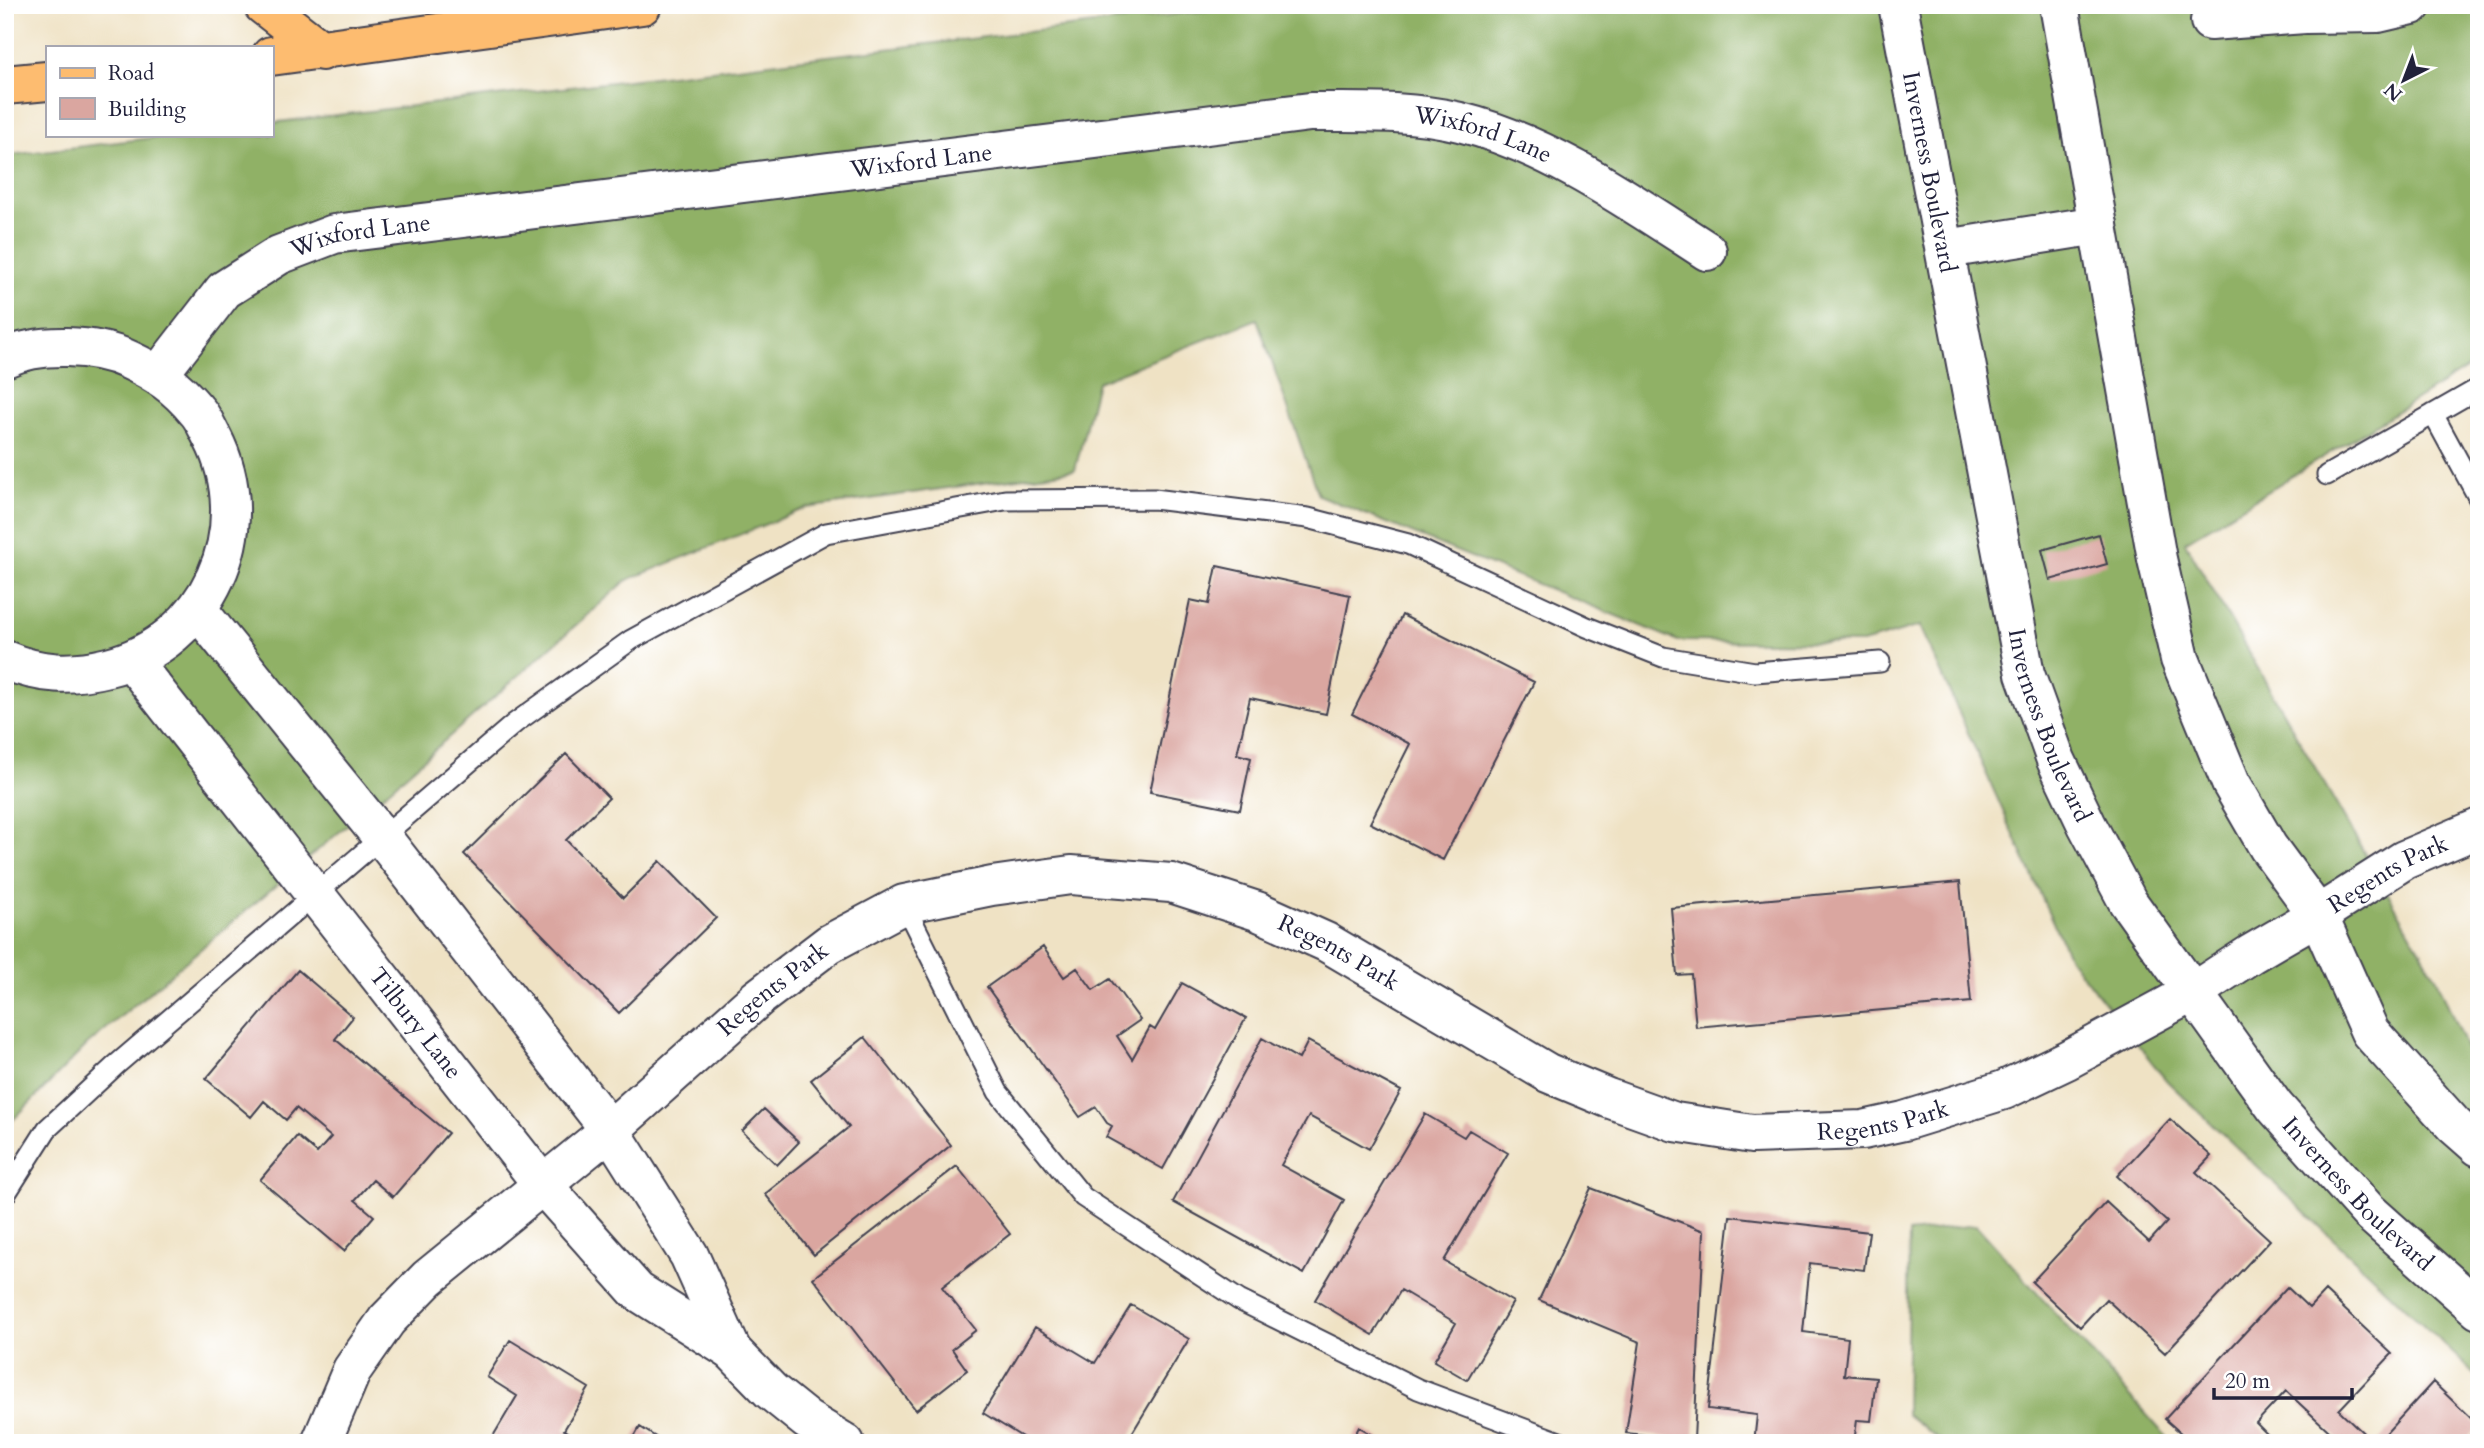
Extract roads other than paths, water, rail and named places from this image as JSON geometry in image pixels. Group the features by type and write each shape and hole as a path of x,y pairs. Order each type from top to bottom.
{"main road":[{"path":"263,5 323,51"},
{"path":"273,56 642,5"}],"street":[{"name":"Inverness Boulevard","path":"1898,5 2025,674 2056,760 2128,902 2275,1107 2368,1211 2479,1310"},
{"path":"2059,5 2157,559 2180,659 2231,783 2268,848 2318,915 2370,1032 2454,1125 2479,1147"},
{"path":"2210,21 2305,14 2378,13 2412,5"},
{"name":"Wixford Lane","path":"159,374 224,290 279,255 334,234 1310,113 1391,112 1472,126 1531,147 1596,180 1707,251"},
{"path":"1946,249 2098,225"},
{"path":"5,358 60,346 112,352 159,374 198,411 223,458 232,510 223,562 198,610 168,640 132,662 81,674 29,670 5,660"},
{"name":"Tilbury Lane","path":"198,610 381,836 610,1130 689,1255 732,1351"},
{"name":"Tilbury Lane","path":"132,662 542,1184 638,1291 732,1351 771,1391 807,1420 845,1443"},
{"name":"Regents Park","path":"321,1443 352,1370 387,1320 428,1278 610,1130 758,998 829,944 904,904 992,886 1071,875 1171,883 1257,911 1326,942 1548,1073 1675,1122 1752,1134 1863,1130 1904,1121 2004,1090 2067,1060 2193,992 2404,860 2479,828"}],"lane":[{"path":"2327,475 2479,388"},
{"path":"2433,414 2479,499"},
{"path":"5,1195 47,1129 116,1065 515,723 631,640 826,533 1005,500 1154,499 1308,518 1408,544 1587,627 1663,657 1755,671 1880,662"},
{"path":"904,904 998,1092 1083,1197 1239,1300 1418,1389 1562,1443"}]}
